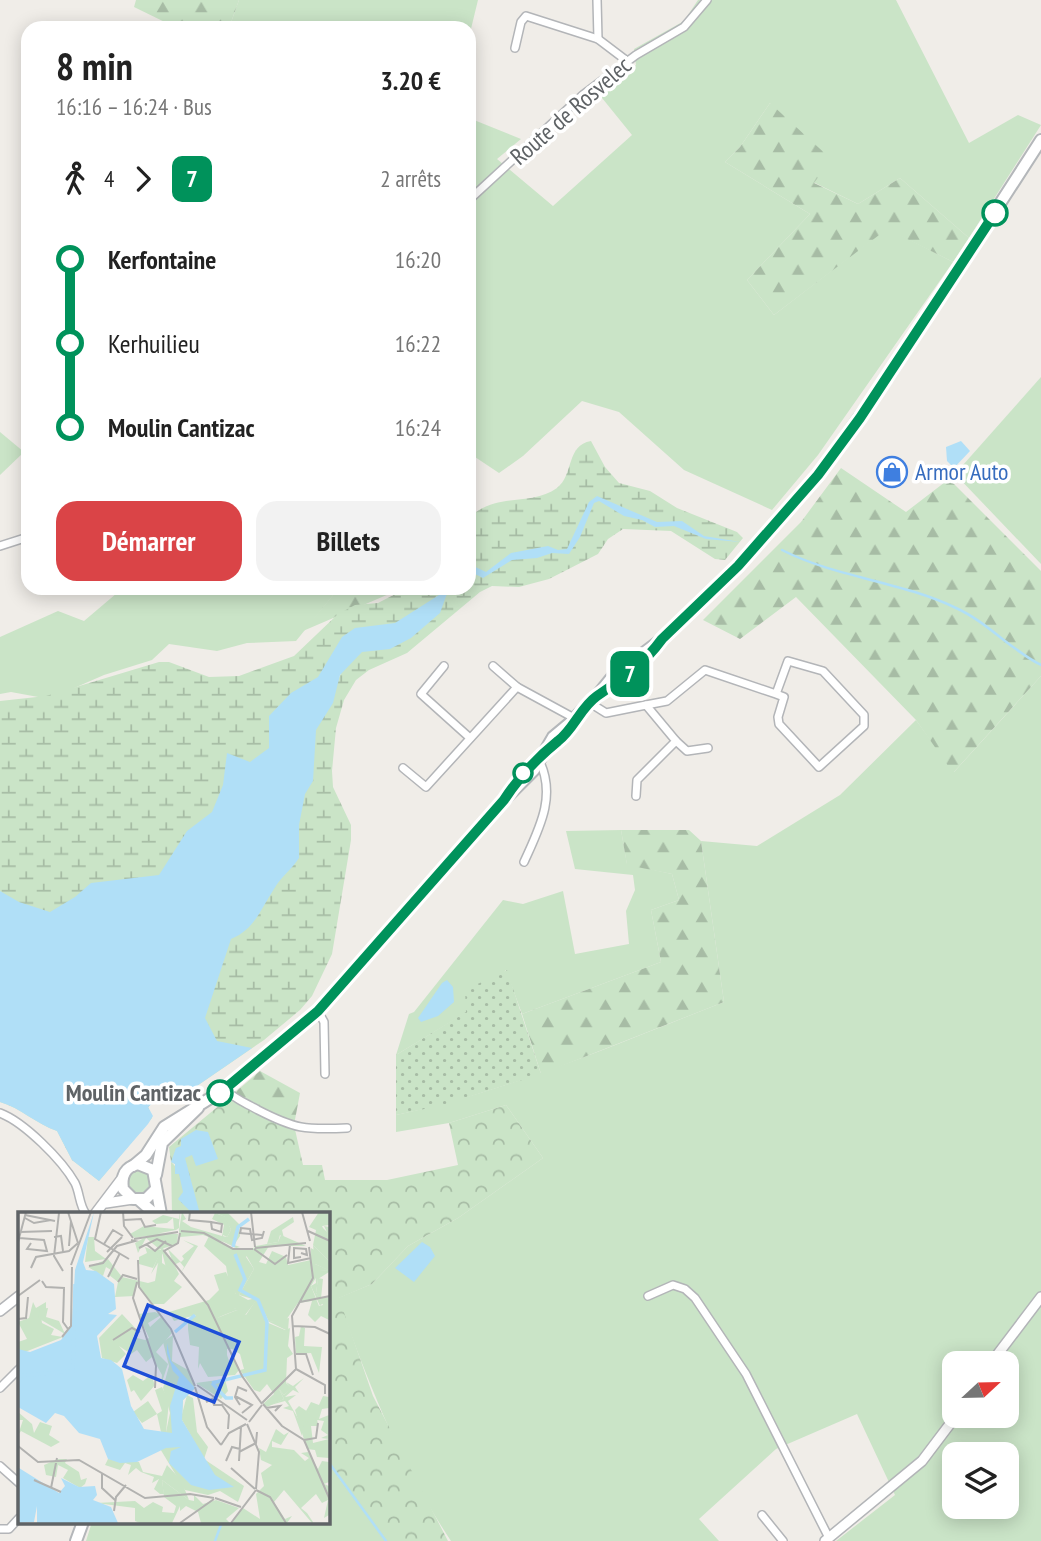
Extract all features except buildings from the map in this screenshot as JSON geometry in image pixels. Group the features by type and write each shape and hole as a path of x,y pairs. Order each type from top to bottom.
{"main road":[{"path":"161,1212 156,1175 162,1143 198,1108 225,1089 318,1011 504,800 516,781 551,745 559,731 593,700 600,689 620,670 662,639 750,554 818,475 860,418 1041,140"},
{"path":"152,1212 123,1189 124,1175 146,1154 164,1127 192,1108 198,1108"},
{"path":"133,1166 144,1164 156,1175"},
{"path":"136,1199 152,1195 156,1189"},
{"path":"76,1541 82,1524"}],"street":[{"path":"597,0 598,39"},
{"name":"Route de Rosvelec","path":"476,194 578,99 627,61 684,27 707,0"},
{"path":"516,48 521,22 526,16 598,39 627,61"},
{"path":"0,546 21,539"},
{"path":"593,700 606,713 667,701 705,670 783,697 779,724 819,767 864,726 864,715 823,671 788,661 776,694"},
{"path":"444,666 421,694 470,738"},
{"path":"493,666 517,687 573,720"},
{"path":"402,768 426,788 517,687"},
{"path":"646,705 687,751 708,748"},
{"path":"636,796 637,780 677,741"},
{"path":"524,862 545,817 546,774 537,761"},
{"path":"318,1011 324,1022 325,1074"},
{"path":"225,1089 237,1099 286,1125 314,1129 347,1128"},
{"path":"0,1113 15,1119 62,1166 75,1184 85,1212"},
{"path":"97,1212 124,1175"},
{"path":"104,1204 136,1199"},
{"path":"648,1296 673,1285 685,1289 695,1298 746,1374 827,1539 922,1461 947,1428"},
{"path":"0,1311 18,1297"},
{"path":"1000,1351 1041,1297"},
{"path":"0,1388 18,1370"},
{"path":"0,1466 18,1482"},
{"path":"762,1515 783,1541"},
{"path":"0,1529 9,1529 18,1519"}],"green space":[{"path":"136,0 239,0 232,21 163,21 134,7"},
{"path":"239,0 478,0 473,21 232,21"},
{"path":"698,0 896,0 969,143 1018,115 1041,125 969,238 900,178 858,204 813,182 770,103 740,147 725,162 810,214 747,280 774,315 887,228 953,262 818,455 772,510 684,470 619,412 582,401 523,456 499,473 476,458 476,121 521,139 497,159 553,206 632,135 598,93 636,65 634,49 684,21"},
{"path":"770,103 831,159 814,183 858,204 900,178 969,238 953,262 887,229 774,315 747,280 810,214 725,162 740,147"},
{"path":"1041,377 1041,564 955,474"},
{"path":"0,432 21,450 21,455 0,475"},
{"path":"591,441 605,467 619,483 650,491 677,508 737,532 743,538 725,560 715,559 671,531 623,529 608,539 598,554 549,579 519,587 492,586 480,592 407,653 369,670 356,680 344,700 336,728 332,771 333,787 351,825 351,840 332,954 312,996 300,1010 264,1040 175,1101 165,1091 148,1107 152,1118 99,1181 72,1160 57,1131 0,1102 0,1018 294,777 357,638 288,774 0,1013 0,701 46,696 159,662 169,662 209,677 239,676 294,656 338,614 355,605 378,603 393,595 476,595 476,512 490,505 536,497 557,488 566,476 574,454 583,444"},
{"path":"841,468 906,512 949,479 1041,571 1041,676 953,773 916,720 796,597 740,639 703,620 801,522"},
{"path":"115,595 333,595 296,641 247,643 217,651 169,644 152,660 104,675 49,699 11,692 0,694 0,637 58,611 84,621"},
{"path":"333,595 387,595 303,631"},
{"path":"1041,676 1041,1541 836,1541 895,1495 857,1414 776,1449 699,1519 719,1541 451,1541 401,1454 361,1361 338,1298 372,1284 408,1246 458,1218 543,1158 506,1105 449,1123 396,1132 396,1115 521,1080 724,1002 701,841 757,846 840,795 916,720 954,772"},
{"path":"621,830 627,864 672,874 679,900 651,910 661,962 522,1014 506,970 467,1012 396,1055 409,1014 414,1012 503,900 523,904 563,891 575,954 629,944 626,911 635,890 633,875 575,869 566,831"},
{"path":"621,830 689,830 701,841 724,1002 541,1074 522,1014 661,962 651,910 679,900 672,874 627,865"},
{"path":"507,970 541,1074 443,1105 396,1115 396,1055 466,1012 465,990"},
{"path":"260,1071 300,1093 294,1125 227,1099"},
{"path":"227,1099 294,1125 303,1165 322,1165 325,1180 387,1180 458,1165 449,1123 506,1105 543,1158 458,1218 408,1246 372,1284 339,1298 373,1396 448,1541 386,1541 329,1465 329,1212 191,1212 178,1199 183,1192 179,1174 175,1174 175,1164 171,1162 169,1147"},
{"path":"171,1162 178,1172 192,1212 172,1212"},
{"path":"139,1170 150,1177 151,1182 144,1193 139,1194 128,1187 127,1182 134,1171"},
{"path":"329,1465 386,1541 86,1541 91,1524 329,1524"}],"water":[{"path":"961,441 970,451 954,468 947,461 946,447"},
{"path":"597,496 657,522 682,521 704,536 740,542 706,539 674,526 655,527 642,520 624,516 599,501 594,503 580,537 569,554 552,553 537,558 512,560 483,578 476,574 476,567 486,572 511,553 548,546 558,550 567,549 589,502"},
{"path":"439,595 446,595 440,613 411,638 390,649 362,652 340,675 333,703 316,730 313,781 305,794 299,825 299,858 246,930 231,939 205,1018 217,1041 252,1048 175,1101 166,1092 148,1107 153,1116 148,1124 99,1181 72,1160 57,1131 0,1102 0,891 19,902 50,912 75,897 91,883 159,875 187,831 212,812 223,785 227,753 250,762 269,748 269,716 291,693 318,677 342,637 355,628 395,623"},
{"path":"447,980 453,987 454,1002 438,1016 421,1022 418,1018 442,983"},
{"path":"196,1130 208,1132 218,1159 196,1166 192,1155 185,1158 199,1212 191,1212 178,1199 183,1192 179,1174 175,1174 175,1164 171,1162 176,1148 181,1146 181,1139"},
{"path":"422,1242 430,1247 435,1256 414,1282 395,1268"}],"waterway":[{"path":"782,550 825,567 913,591 956,608 1041,665"},
{"path":"329,1463 386,1541"},
{"path":"215,1541 221,1524"}],"bus line":[{"name":"7","path":"220,1093 318,1011 504,800 529,766 536,763 551,745 558,741 569,729 571,722 596,697 620,682 651,654 662,639 773,529 818,475 860,418 995,213"}],"place":[{"name":"Armor Auto","path":"892,472"},
{"name":"Moulin Cantizac","path":"220,1093"}]}
